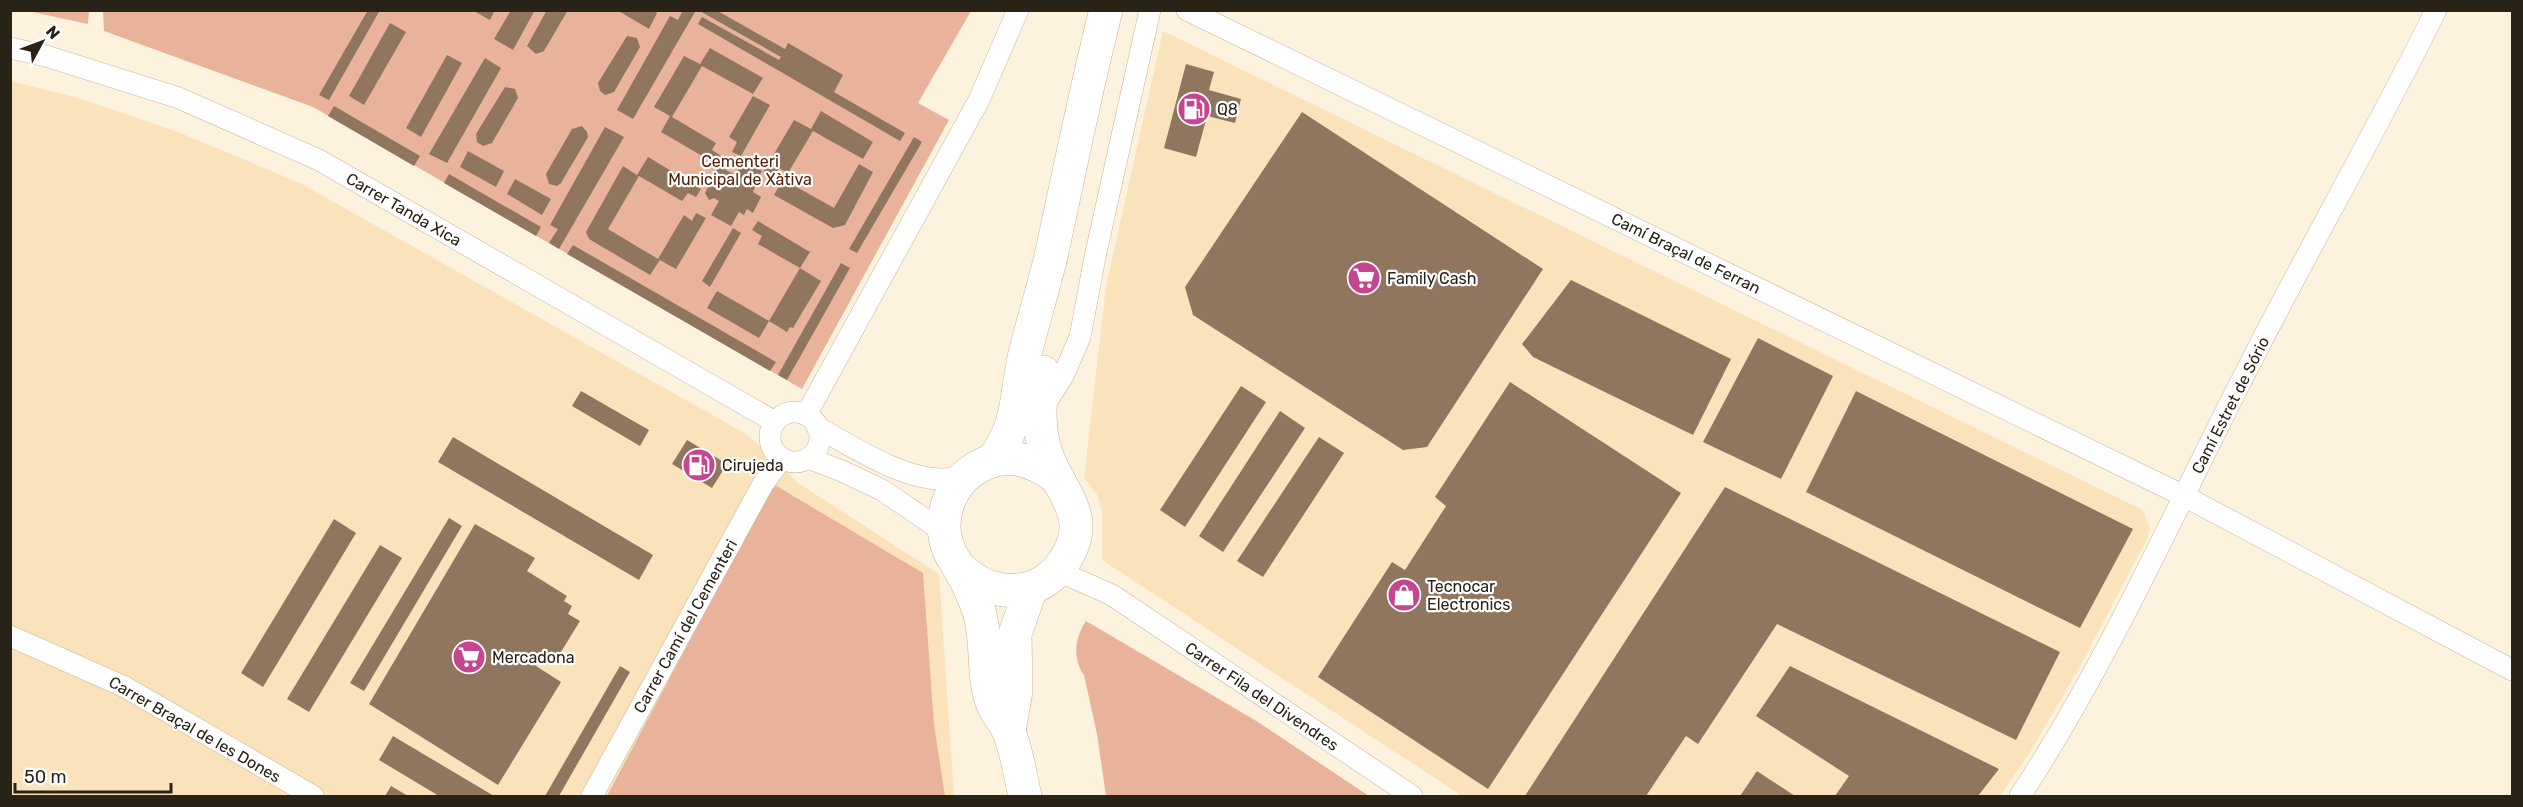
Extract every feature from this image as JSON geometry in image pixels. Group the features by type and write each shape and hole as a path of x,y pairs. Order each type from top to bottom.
{"main road":[{"path":"1024,796 1009,731 992,702 979,612 960,568 949,551 944,532 945,511 953,490 1003,446 1017,411 1024,359 1050,259 1086,90 1106,10"},
{"path":"1009,731 1016,691 1015,634 1076,534 1076,514 1069,495 1058,479 1046,452 1039,414 1050,259"},
{"path":"980,467 1010,458 1028,461 1044,468 1058,479"},
{"path":"960,568 985,586 1000,590 1053,570"}],"street":[{"path":"980,467 945,479 919,476 878,459 812,421 793,412 780,417 775,422 770,438 772,446 782,458 795,462 808,458 819,444 812,421 979,100 1018,10"},
{"path":"1039,414 1063,376 1080,337 1095,257 1150,10"},
{"name":"Camí Braçal de Ferran","path":"1187,10 2184,496 2512,670"},
{"name":"Camí Estret de Sório","path":"2020,796 2101,658 2256,352 2405,74 2436,10"},
{"name":"Carrer Tanda Xica","path":"10,48 46,56 179,98 320,160 775,422"},
{"name":"Carrer Camí del Cementeri","path":"591,796 763,484 782,458"},
{"path":"808,458 882,490 944,532"},
{"name":"Carrer Fila del Divendres","path":"1053,570 1112,595 1412,796"},
{"name":"Carrer Braçal de les Dones","path":"10,636 125,687 313,796"}],"shaded area":[{"path":"1163,31 2143,510 2150,528 2147,539 2079,668 2032,749 2000,796 1462,796 1102,560 1102,513 1098,496 1084,478 1106,286"},
{"path":"10,81 79,98 178,132 300,183 748,435 798,483 939,574 954,796 11,796"}],"green space":[{"path":"28,11 89,11 88,24"},
{"name":"Cementeri Municipal de Xàtiva","path":"103,11 971,11 918,103 949,120 802,389 313,107 104,31"},
{"path":"773,484 923,573 934,725 945,796 607,796"},
{"path":"1086,621 1258,722 1369,796 1106,796 1097,734 1084,675 1076,655 1079,634"}],"building":[{"path":"368,10 380,10 329,100 319,95"},
{"path":"472,10 495,10 490,20"},
{"path":"511,10 535,10 513,50 494,39"},
{"path":"547,10 568,10 544,51 536,54 527,46"},
{"path":"617,10 652,10 657,13 649,29"},
{"path":"683,10 695,12 633,119 617,110 670,16 678,20"},
{"path":"698,10 716,10 785,49 788,43 843,75 834,92 905,133 900,141 698,24 702,17 779,60 781,57"},
{"path":"390,23 406,32 364,105 349,96"},
{"path":"627,36 637,38 640,47 614,92 605,95 600,91 598,83"},
{"path":"710,48 763,78 753,94 702,66 672,117 716,143 712,150 721,156 716,164 661,132 670,116 654,107 684,56 700,64"},
{"path":"447,55 462,63 421,137 406,128"},
{"path":"485,58 501,68 447,163 429,154"},
{"path":"1186,64 1214,72 1209,90 1241,99 1235,123 1207,116 1196,157 1164,148"},
{"path":"505,87 515,89 518,98 492,143 483,146 477,142 476,134"},
{"path":"753,96 770,105 741,156 732,152 737,142 729,137"},
{"path":"334,106 420,156 414,166 328,116"},
{"path":"821,111 873,142 863,159 813,131 788,173 779,168 774,178 764,171 794,120 811,129"},
{"name":"Family Cash","path":"1302,112 1543,269 1427,447 1403,450 1193,315 1185,287"},
{"path":"582,126 588,137 561,183 557,186 549,184 546,174 572,129"},
{"path":"605,127 624,137 559,249 549,243 558,229 550,225"},
{"path":"914,137 922,142 857,253 849,249"},
{"path":"468,151 504,171 496,187 460,167"},
{"path":"648,157 701,189 696,197 688,193 682,201 639,176 608,229 658,259 684,215 692,221 696,213 706,218 676,269 660,260 650,275 589,239 586,232 623,166 637,175"},
{"path":"743,161 762,171 754,184 756,185 753,192 761,197 753,213 747,209 744,215 739,212 731,226 711,215 719,201 714,198 709,200 705,193 719,166 735,175"},
{"path":"859,164 873,172 845,225 833,228 774,195 781,183 786,181 834,208"},
{"path":"449,174 541,227 536,236 444,183"},
{"path":"515,179 551,199 542,215 507,194"},
{"path":"758,221 810,252 800,268 758,244 762,236 752,230"},
{"path":"733,228 741,233 710,287 702,281"},
{"path":"573,245 776,362 770,371 567,254"},
{"path":"841,263 850,268 787,380 778,375"},
{"path":"800,268 821,281 793,328 790,327 787,332 769,321"},
{"path":"1571,280 1731,359 1693,435 1533,357 1522,344"},
{"path":"717,291 769,321 759,338 707,308"},
{"path":"1758,338 1833,376 1781,479 1703,442"},
{"path":"1510,382 1681,493 1488,789 1318,677 1392,562 1405,570 1446,506 1435,497"},
{"path":"1241,386 1266,402 1185,527 1160,510"},
{"path":"581,391 649,430 640,446 572,406"},
{"path":"1856,391 2133,529 2080,628 1806,492"},
{"path":"1280,411 1305,428 1223,552 1199,536"},
{"path":"453,437 653,555 639,580 438,462"},
{"path":"1319,437 1344,453 1263,577 1237,561"},
{"path":"687,440 727,464 712,488 672,464"},
{"path":"1725,487 2060,652 2016,740 1777,624 1698,744 1686,736 1646,796 1525,796"},
{"path":"449,518 462,526 364,691 350,683"},
{"path":"334,519 356,533 263,687 241,673"},
{"name":"Mercadona","path":"475,524 535,558 527,571 567,596 564,601 572,606 568,614 580,621 556,660 544,653 536,666 561,682 498,785 369,704"},
{"path":"380,545 402,558 309,712 287,699"},
{"path":"620,666 630,672 559,796 545,796"},
{"path":"1790,666 1999,769 1978,796 1835,796 1849,776 1756,716"},
{"path":"393,736 494,796 439,796 379,760"},
{"path":"1757,771 1795,796 1740,796"},
{"path":"391,786 408,796 385,796"}],"place":[{"name":"Q8","path":"1194,109"},
{"name":"Family Cash","path":"1364,278"},
{"name":"Cirujeda","path":"699,465"},
{"name":"Tecnocar Electronics","path":"1404,595"},
{"name":"Mercadona","path":"469,657"}]}
